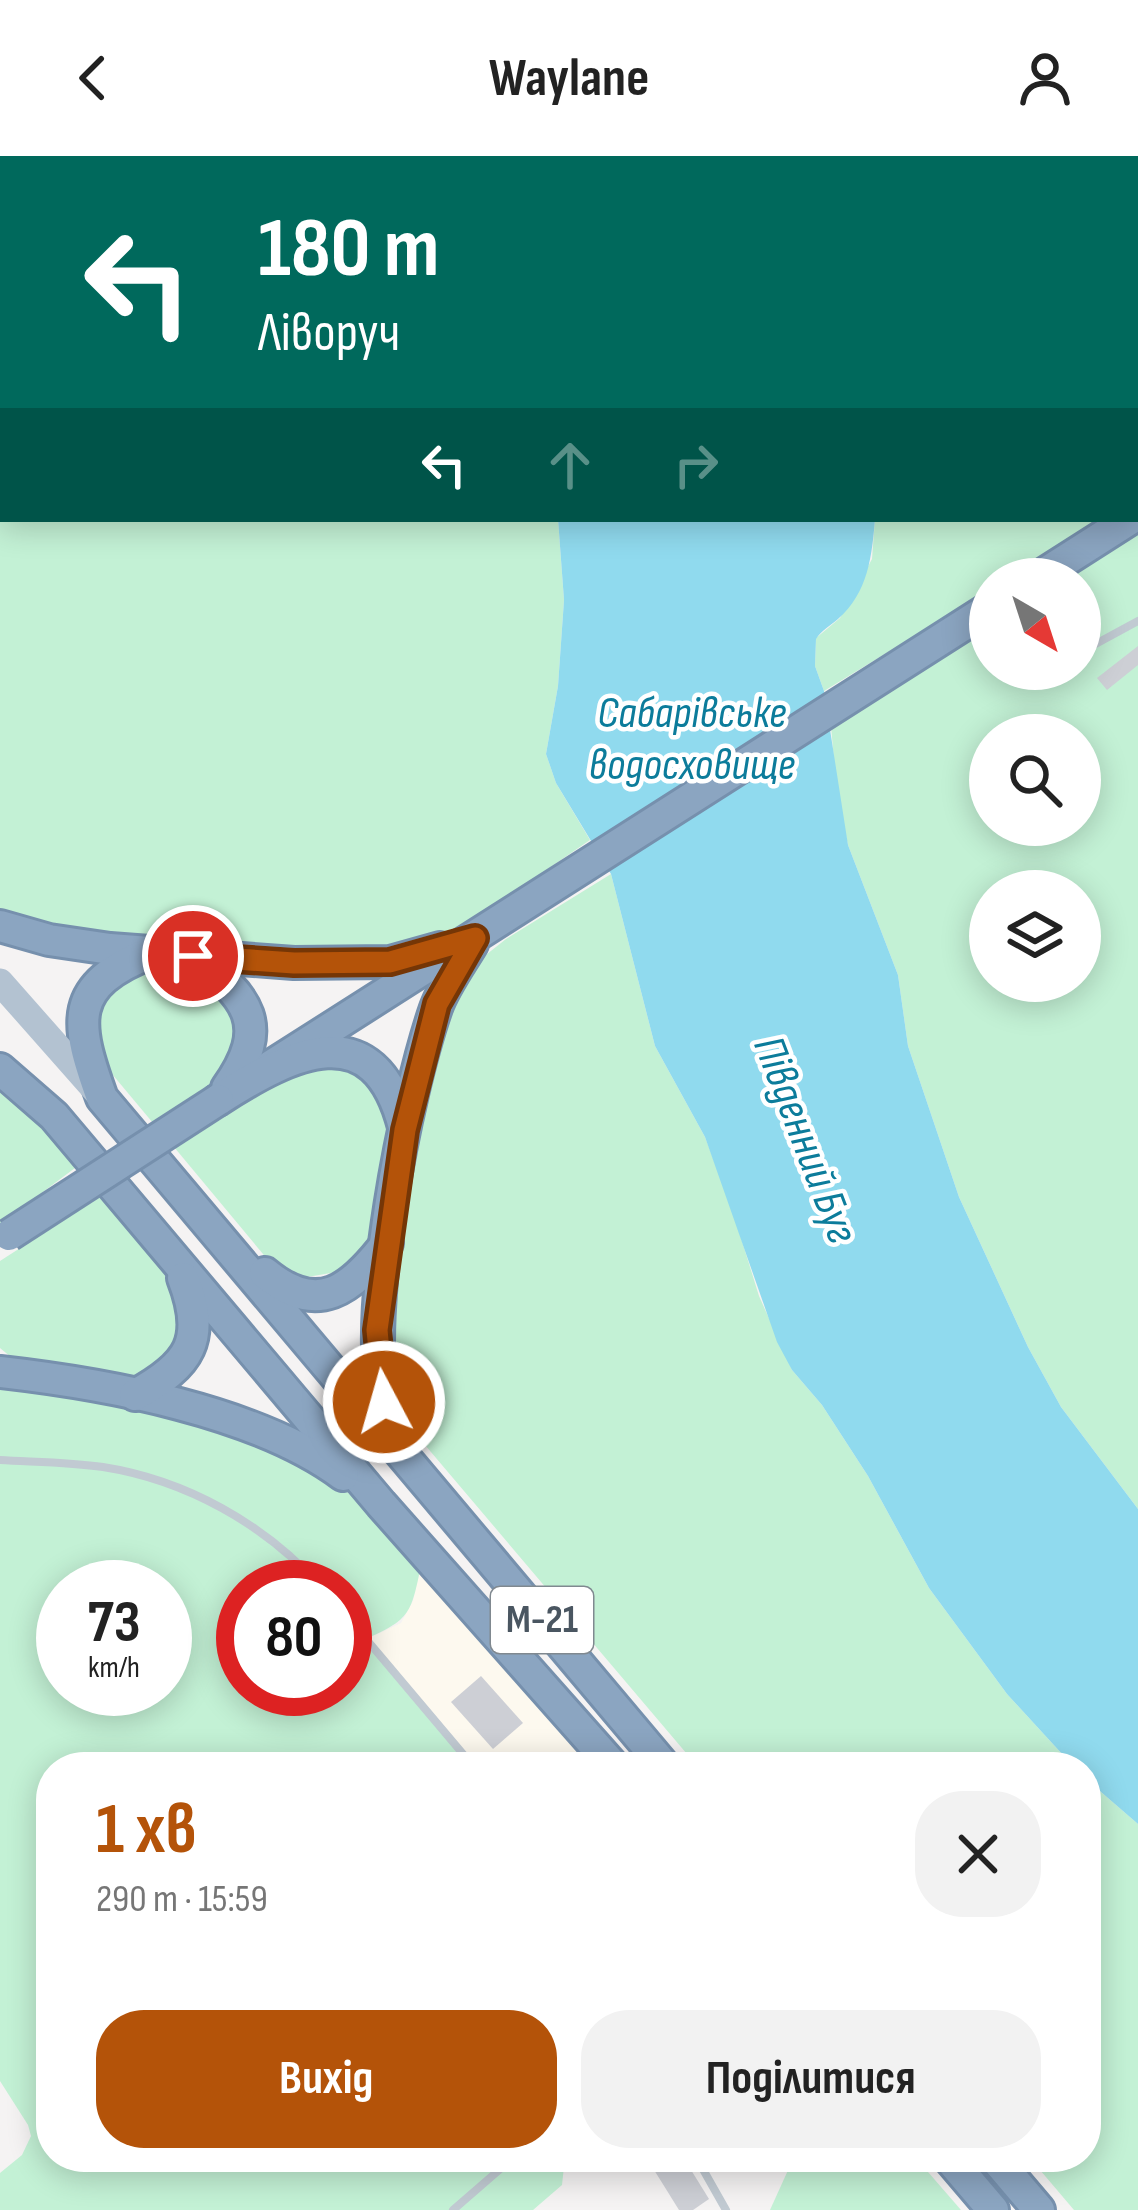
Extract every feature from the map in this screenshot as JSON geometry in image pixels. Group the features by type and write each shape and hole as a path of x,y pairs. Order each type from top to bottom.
{"highway":[{"path":"1069,558 1126,522"},
{"name":"М-21","path":"2,1241 969,622"},
{"path":"0,926 70,944 294,963 390,962 475,938"},
{"name":"М-21","path":"475,938 437,1004 405,1130 377,1330 384,1402 420,1472 653,1752"},
{"path":"153,952 107,975 86,1003 81,1032 102,1098 420,1472"},
{"path":"193,956 230,987 250,1022 251,1045 218,1100"},
{"path":"271,1066 322,1052 364,1060 387,1078 405,1130"},
{"name":"М-21","path":"0,1069 54,1116 381,1504 601,1752"},
{"path":"222,1239 284,1289 314,1296 331,1293 358,1278 387,1243"},
{"path":"135,1395 175,1370 193,1342 192,1305 176,1262"},
{"path":"8,1368 135,1395 267,1431 322,1459 381,1504"},
{"path":"961,2172 993,2210"},
{"path":"1007,2172 1039,2210"}],"main road":[{"path":"0,982 102,1098"},
{"path":"0,1049 54,1116"}],"lane":[{"path":"1101,641 1138,621"},
{"path":"0,1460 104,1467 184,1487 252,1526 290,1560"},
{"path":"372,1646 461,1752"},
{"path":"453,2210 497,2172"},
{"path":"704,2172 726,2210"}],"shaded area":[{"path":"424,1552 598,1752 461,1752 372,1645 372,1637 401,1623 413,1601"}],"green space":[{"path":"0,522 558,522 564,600 558,686 546,754 556,783 590,840 469,923 385,952 135,944 0,917"},
{"path":"875,522 1098,522 1041,558 969,558 969,603 824,691 815,666 816,638 840,618 872,559"},
{"path":"1138,533 1138,1509 1061,1407 959,1197 908,1046 898,975 848,845 837,795 831,726 969,638 969,690 1101,690 1098,558"},
{"path":"611,874 655,1046 705,1137 759,1296 792,1370 822,1405 868,1476 929,1588 1007,1694 1060,1752 685,1752 425,1445 400,1398 390,1335 426,1068 445,1008 477,962"},
{"path":"183,966 216,987 235,1019 236,1048 218,1079 153,1123 97,1056 95,1021 108,988 140,968"},
{"path":"341,1065 373,1083 391,1129 382,1229 343,1271 295,1279 273,1266 174,1147 279,1076"},
{"path":"0,1077 79,1165 0,1224"},
{"path":"104,1194 170,1269 190,1326 145,1385 17,1362 0,1348 0,1261"},
{"path":"0,1387 218,1428 299,1460 336,1483 370,1513 420,1570 414,1597 405,1614 372,1636 372,1560 216,1560 216,1716 372,1716 372,1646 460,1752 36,1752 36,2172 563,2172 562,2185 533,2210 0,2210 0,2173 22,2155 31,2136 0,2081"},
{"path":"1101,1792 1138,1824 1138,2210 1074,2210 1042,2172 1101,2172"},
{"path":"787,2172 928,2172 961,2210 770,2210"}],"water":[{"path":"558,522 875,522 870,560 856,598 816,639 815,666 824,691 848,845 898,975 908,1046 959,1197 1061,1407 1138,1509 1138,1824 1101,1792 1101,1752 1060,1752 1007,1694 929,1588 868,1476 777,1342 705,1137 655,1046 611,874 556,783 546,754 558,686 564,600"}],"building":[{"path":"1138,646 1138,665 1107,690 1101,675"},
{"path":"481,1676 523,1723 493,1749 451,1702"},
{"path":"655,2172 692,2172 709,2199 693,2210 679,2210"}],"route":[{"path":"193,956 294,963 390,962 475,938 437,1004 405,1130 377,1330 384,1402"}],"water label":[{"name":"Сабарівське водосховище","path":"692,739"},
{"name":"Південний Буг","path":"805,1140"}]}
